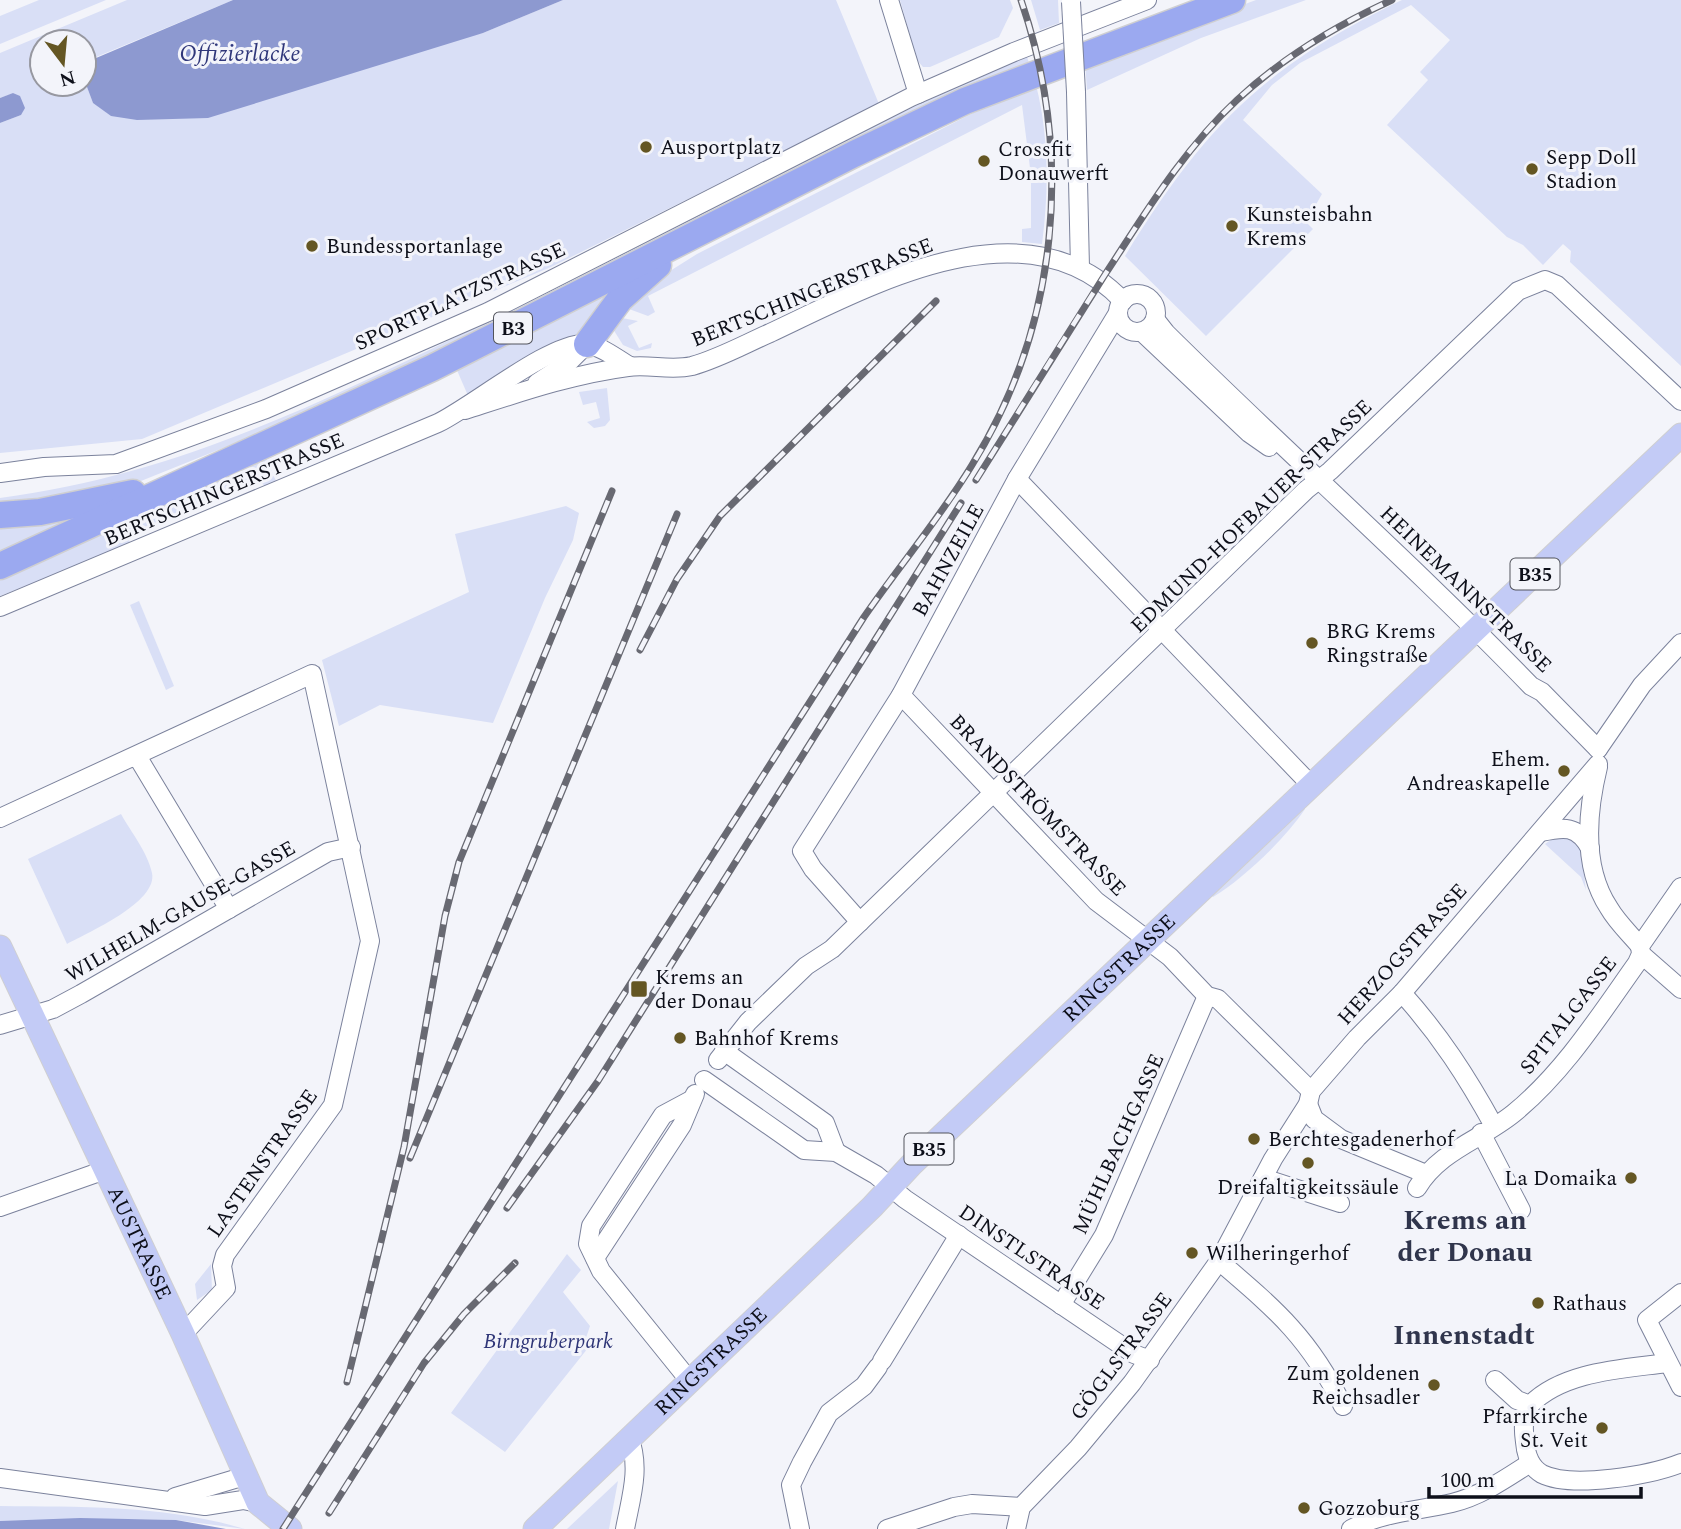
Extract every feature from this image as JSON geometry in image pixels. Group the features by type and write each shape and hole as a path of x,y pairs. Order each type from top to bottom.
{"highway":[{"name":"B3","path":"0,566 193,480 432,368 854,154 965,101 1232,0"},
{"path":"587,344 620,299 690,238"},
{"name":"B3","path":"0,515 90,504 193,480"}],"main road":[{"name":"RINGSTRASSE","path":"629,1437 1147,942 1305,779 1475,631 1681,435"},
{"name":"AUSTRASSE","path":"0,947 183,1334 258,1503 290,1529"},
{"name":"B35","path":"535,1529 629,1437"}],"street":[{"path":"889,0 918,94"},
{"name":"SPORTPLATZSTRASSE","path":"0,473 44,467 116,464 266,409 488,312 918,94 1014,52 1147,0"},
{"path":"1071,1 1080,268"},
{"name":"BERTSCHINGERSTRASSE","path":"0,607 465,410 522,392 630,366 692,366 865,290 938,263 965,256 1002,253 1037,256 1080,268 1109,286 1120,307"},
{"name":"EDMUND-HOFBAUER-STRASSE","path":"689,1380 595,1258 682,1125 691,1100 748,1022 806,966 832,949 996,794 1518,291 1545,280 1557,285 1681,401"},
{"path":"1135,295 1143,295 1154,304 1155,319 1142,332 1125,328 1120,307 1135,295"},
{"name":"BAHNZEILE","path":"860,922 813,869 802,851 901,695 1017,479 1120,307"},
{"name":"HEINEMANNSTRASSE","path":"1155,319 1185,352 1531,686 1542,692 1590,738 1598,757"},
{"name":"HEINEMANNSTRASSE","path":"1142,332 1249,433 1301,463"},
{"name":"BERTSCHINGERSTRASSE","path":"465,410 549,355 569,346 587,344 630,366"},
{"name":"BERTSCHINGERSTRASSE","path":"522,392 560,368 587,344"},
{"path":"1017,479 1305,779"},
{"name":"HERZOGSTRASSE","path":"1263,1178 1310,1098 1357,1038 1402,993 1541,832 1598,757 1642,685 1681,643"},
{"name":"LASTENSTRASSE","path":"134,757 312,674 370,941 333,1105 225,1255 222,1266 226,1288 183,1334"},
{"name":"BRANDSTRÖMSTRASSE","path":"901,695 1096,901 1170,957 1207,996 1218,999 1230,1010 1310,1098 1314,1119 1325,1128 1421,1181"},
{"path":"0,818 125,758 134,757 140,761 229,909"},
{"path":"1598,757 1591,799 1590,848 1601,894 1640,950 1681,989"},
{"path":"1541,832 1572,828 1578,831 1590,848"},
{"name":"WILHELM-GAUSE-GASSE","path":"0,1025 53,1009 81,995 328,852 351,847"},
{"name":"SPITALGASSE","path":"1421,1181 1445,1156 1513,1114 1555,1072 1681,887"},
{"path":"1402,993 1456,1059 1521,1210"},
{"name":"MÜHLBACHGASSE","path":"1061,1304 1104,1235 1207,996"},
{"path":"714,1066 825,1123 836,1152 804,1150 714,1066"},
{"name":"DINSTLSTRASSE","path":"836,1152 1134,1354 1150,1360"},
{"path":"0,1207 105,1170"},
{"path":"1263,1178 1340,1203"},
{"name":"GÖGLSTRASSE","path":"1021,1507 1078,1448 1150,1360 1219,1261 1263,1178"},
{"path":"800,1529 791,1485 828,1413 864,1386 959,1235"},
{"path":"1219,1261 1299,1334 1324,1367 1343,1406"},
{"path":"1681,1293 1647,1320 1681,1387"},
{"path":"1667,1363 1604,1371 1553,1388 1530,1405 1524,1415 1523,1429 1530,1463 1541,1473 1556,1478 1593,1479 1643,1475 1681,1463"},
{"path":"1495,1380 1517,1400 1530,1405"},
{"path":"625,1529 637,1471 636,1455 629,1437"},
{"path":"1351,1529 1400,1511 1468,1498 1488,1490 1530,1463"},
{"path":"168,1499 245,1476"},
{"path":"0,1478 205,1506 243,1500 258,1503"},
{"path":"887,1529 954,1507 972,1504 1021,1507 1016,1529"}],"green space":[{"path":"39,0 106,0 39,28 28,28 28,32 0,44 0,16"},
{"path":"127,0 233,0 98,56 98,28 60,28"},
{"path":"563,0 836,0 879,104 551,267 142,439 0,453 0,123 21,115 14,93 0,98 0,53 28,41 28,98 91,98 93,103 483,33"},
{"path":"900,0 1010,0 1013,8 999,37 930,67 923,67 917,60"},
{"path":"1031,0 1058,0 1059,23 1040,30"},
{"path":"1256,0 1306,0 1201,38 1087,90 1085,63"},
{"path":"1402,0 1681,0 1681,366 1570,262 1571,251 1563,244 1543,265 1523,245 1507,237 1387,125 1428,80 1420,72 1450,40 1411,5 1300,63 1272,85 1243,120 1322,194 1306,222 1313,229 1206,336 1125,256 1182,171 1242,104 1312,50"},
{"path":"1027,57 1029,63 428,358 273,428 136,483 0,507 0,498 62,488 122,474 180,456 236,436 348,389 531,300 812,156 954,88"},
{"path":"1036,85 1046,164 1042,244 1022,242 1022,229 1031,228 1031,176 1022,105 648,296 655,312 648,316 629,309 643,288 697,254 971,114"},
{"path":"611,291 585,334 469,398 456,368"},
{"path":"622,318 638,321 628,326 639,348 652,343 651,348 637,351 623,345 613,329"},
{"path":"607,388 610,420 605,426 594,428 587,422 600,418 596,402 583,405 579,392"},
{"path":"266,458 277,483 267,487 255,479 127,535 131,545 0,596 0,578"},
{"path":"566,506 579,513 573,540 545,598 493,723 380,705 339,726 322,660 469,592 455,534"},
{"path":"92,512 0,555 0,525"},
{"path":"139,601 174,686 166,690 130,605"},
{"path":"1303,807 1305,809 1297,820 1263,857 1225,889 1213,897 1211,895"},
{"path":"121,814 147,858 152,873 151,884 134,905 120,915 67,944 28,859"},
{"path":"1561,833 1580,842 1586,890 1581,877 1545,844"},
{"name":"Birngruberpark","path":"567,1254 581,1270 563,1292 590,1326 586,1338 588,1348 505,1452 451,1413"},
{"path":"211,1264 212,1290 197,1300 195,1284"},
{"path":"618,1481 609,1529 567,1529"},
{"path":"0,1506 154,1511 245,1529 176,1520 0,1521"}],"water":[{"name":"Offizierlacke","path":"233,0 563,0 483,33 208,118 137,120 111,116 93,103 91,98 98,98 98,57"},
{"path":"13,93 20,96 25,108 21,115 0,123 0,98"},
{"path":"80,1518 176,1520 226,1529 0,1529 0,1521"}],"railway":[{"path":"283,1529 864,617 960,485 1001,411 1024,355 1040,297 1049,238 1052,178 1048,118 1038,59 1021,0"},
{"path":"976,480 1136,227 1199,140 1237,100 1272,70 1330,32 1392,0"},
{"path":"640,650 677,579 720,516 936,301"},
{"path":"347,1382 404,1147 445,916 459,862 612,491"},
{"path":"507,1208 598,1081 961,503"},
{"path":"410,1158 677,514"},
{"path":"329,1513 424,1363 464,1314 515,1263"}],"place":[{"name":"Ausportplatz","path":"646,147"},
{"name":"Crossfit Donauwerft","path":"984,161"},
{"name":"Sepp Doll Stadion","path":"1532,169"},
{"name":"Kunsteisbahn Krems","path":"1232,226"},
{"name":"Bundessportanlage","path":"312,246"},
{"name":"BRG Krems Ringstraße","path":"1312,643"},
{"name":"Ehem. Andreaskapelle","path":"1564,771"},
{"name":"Krems an der Donau","path":"639,989"},
{"name":"Bahnhof Krems","path":"680,1038"},
{"name":"Berchtesgadenerhof","path":"1254,1139"},
{"name":"Dreifaltigkeitssäule","path":"1308,1163"},
{"name":"La Domaika","path":"1631,1178"},
{"name":"Wilheringerhof","path":"1192,1253"},
{"name":"Rathaus","path":"1538,1303"},
{"name":"Zum goldenen Reichsadler","path":"1434,1385"},
{"name":"Pfarrkirche St. Veit","path":"1602,1428"},
{"name":"Gozzoburg","path":"1304,1508"}],"district":[{"name":"Krems an der Donau","path":"1465,1235"},
{"name":"Innenstadt","path":"1464,1334"}]}
